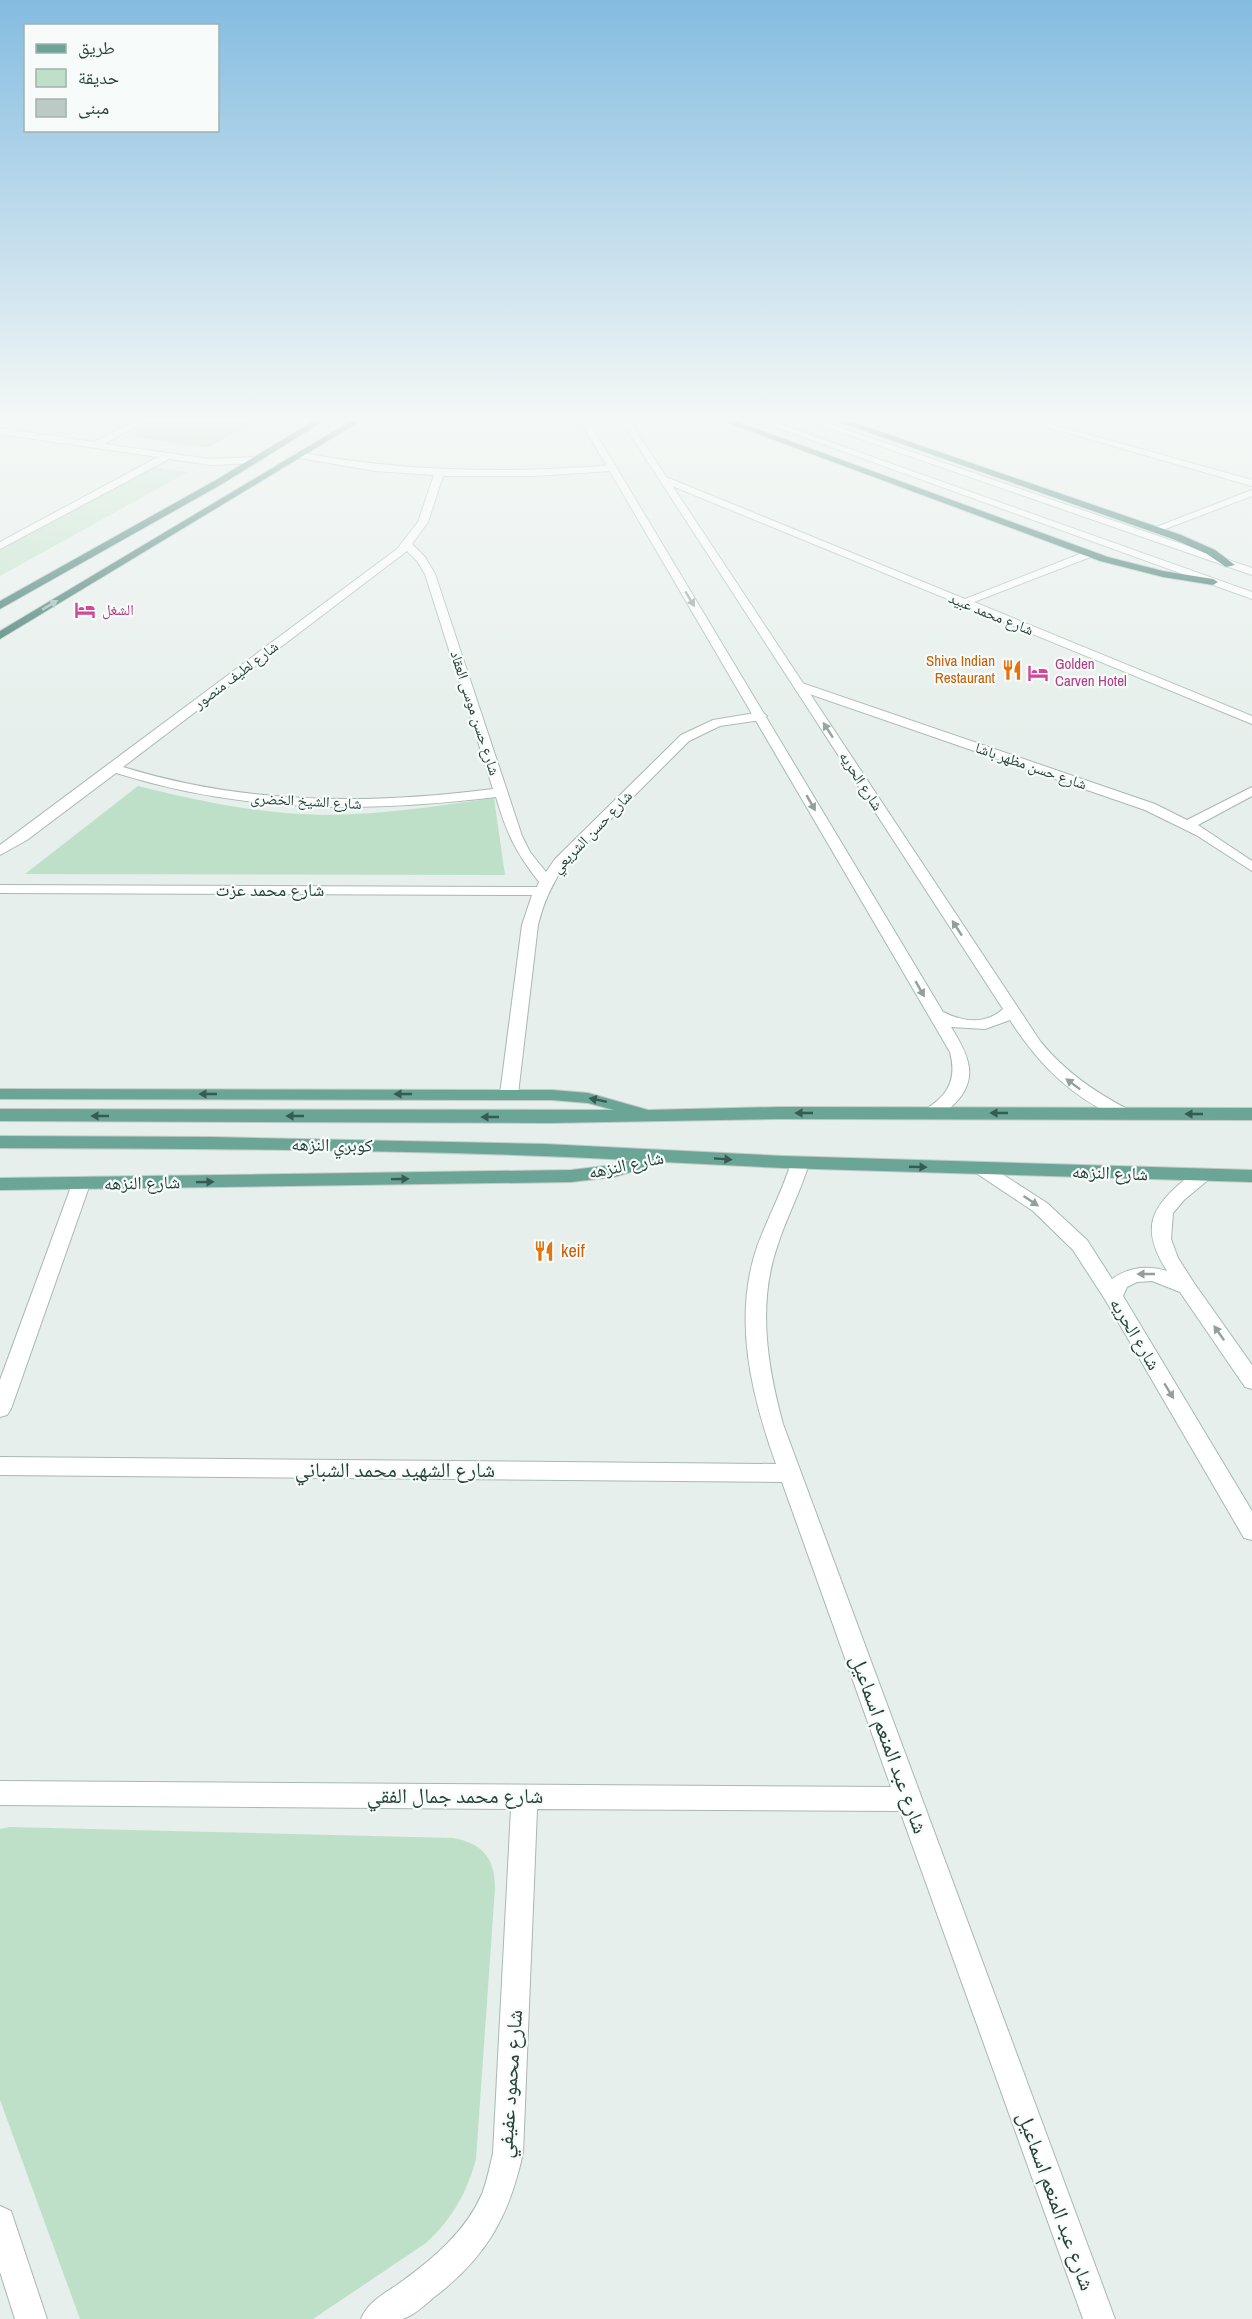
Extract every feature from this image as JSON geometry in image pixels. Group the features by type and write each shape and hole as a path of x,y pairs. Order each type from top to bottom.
{"highway":[{"path":"0,606 134,530"},
{"path":"0,636 174,530"},
{"path":"1025,530 1089,554 1147,571 1213,582"},
{"path":"1159,530 1200,546 1230,565"}],"main road":[{"path":"0,1094 509,1094 588,1098 622,1105 654,1116 779,1113 1252,1114"},
{"name":"كوبري النزهه","path":"0,1115 654,1116"},
{"name":"كوبري النزهه","path":"0,1142 234,1143 665,1155"},
{"name":"شارع النزهه","path":"0,1184 571,1176 614,1172 665,1155 800,1163 1252,1176"}],"street":[{"path":"0,546 29,530"},
{"name":"شارع لطيف منصور","path":"0,852 407,545 417,530"},
{"path":"649,530 958,1052 962,1071 957,1090 943,1106 932,1113"},
{"name":"شارع الحريه","path":"697,530 1041,1053 1058,1072 1081,1090 1123,1114"},
{"name":"شارع محمد عبيد","path":"787,530 1252,720"},
{"path":"1068,530 1252,596"},
{"path":"1129,530 1252,572"},
{"name":"شارع حسن موسى العقاد","path":"407,545 421,559 430,574 519,844 543,886"},
{"path":"963,603 1089,554"},
{"name":"شارع حسن مظهر باشا","path":"799,686 1137,802 1188,825 1225,847 1252,867"},
{"name":"شارع حسن الشريعي","path":"509,1094 530,925 543,886 560,862 685,738 699,729 717,723 761,716"},
{"name":"شارع الشيخ الخضرى","path":"114,768 175,786 277,801 389,803 501,792"},
{"path":"1188,825 1252,791"},
{"name":"شارع محمد عزت","path":"0,889 543,886"},
{"path":"935,1016 953,1023 984,1025 1001,1020 1011,1010"},
{"name":"شارع عبد المنعم اسماعيل","path":"800,1163 761,1268 756,1316 759,1368 764,1396 790,1473 1099,2319"},
{"name":"شارع الحريه","path":"982,1169 1040,1207 1061,1225 1088,1256 1252,1531"},
{"path":"1202,1176 1170,1203 1161,1220 1161,1239 1164,1249 1187,1288 1252,1381"},
{"path":"0,1409 81,1184"},
{"path":"1113,1296 1119,1283 1135,1275 1167,1277 1187,1288"},
{"name":"شارع الشهيد محمد الشباني","path":"0,1466 790,1473"},
{"name":"شارع محمد جمال الفقي","path":"0,1792 909,1799"},
{"name":"شارع محمود عفيفي","path":"377,2319 443,2271 467,2247 490,2210 502,2178 508,2153 525,1796"},
{"path":"0,2222 31,2319"}],"green space":[{"path":"36,530 83,530 0,576 0,550"},
{"path":"138,786 229,806 322,815 387,812 494,798 505,875 25,874"},
{"path":"9,1827 453,1838 479,1848 493,1868 495,1888 476,2159 463,2194 444,2225 426,2243 313,2319 80,2319 0,2100 0,1829"}],"place":[{"name":"الشغل","path":"85,610"},
{"name":"Shiva Indian Restaurant","path":"1012,670"},
{"name":"Golden Carven Hotel","path":"1038,673"},
{"name":"keif","path":"544,1251"}]}
